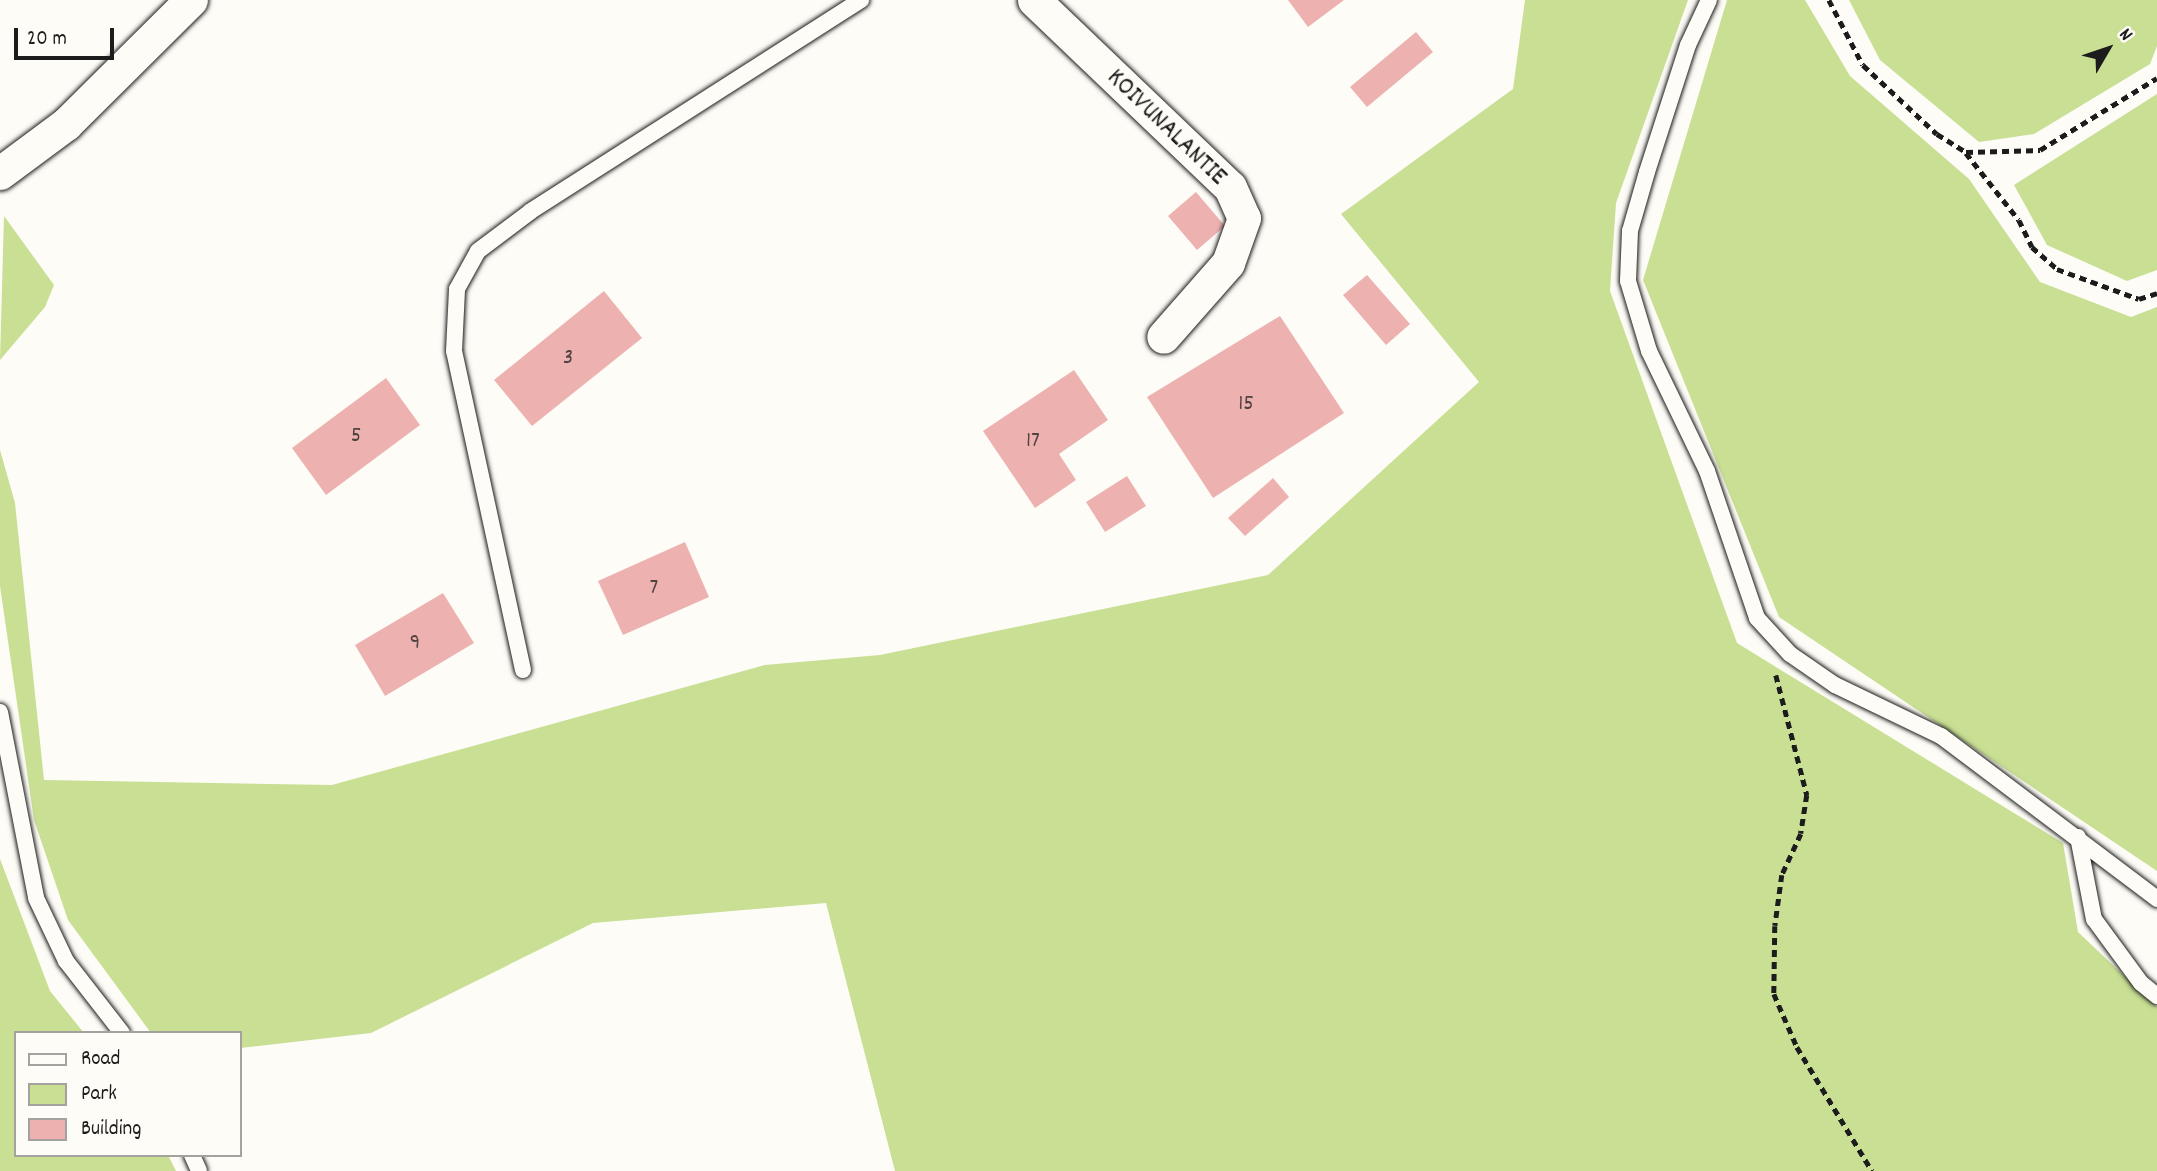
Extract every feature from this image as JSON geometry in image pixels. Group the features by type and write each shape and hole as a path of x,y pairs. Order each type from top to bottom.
{"street":[{"path":"0,173 66,124 191,0"},
{"name":"KOIVUNALANTIE","path":"1034,0 1230,187 1244,218 1228,263 1163,337"}],"lane":[{"path":"523,670 454,351 457,289 478,251 531,211 861,0"},
{"path":"1709,0 1688,45 1643,184 1630,231 1628,281 1649,351 1707,471 1757,618 1790,654 1824,678 1941,736 2157,899"},
{"path":"0,712 36,898 66,961 120,1031"},
{"path":"2078,837 2094,919 2141,983 2157,996"}],"path":[{"path":"1829,0 1863,65 1937,135 1966,152 2019,220 2032,247 2057,270 2139,299 2157,293"},
{"path":"1966,152 2040,150 2157,78"},
{"path":"1773,665 1807,795 1801,834 1782,875 1774,926 1774,994 1797,1046 1872,1171"}],"green space":[{"path":"1525,0 1688,0 1616,203 1610,291 1737,643 2063,843 2078,932 2157,1007 2157,1171 895,1171 826,903 593,923 371,1033 242,1048 242,1031 150,1031 68,920 34,820 0,586 0,450 15,503 44,780 332,785 765,665 880,655 1268,575 1479,382 1341,214 1513,89"},
{"path":"1727,0 1805,0 1850,76 1969,179 2040,282 2131,317 2157,307 2157,871 1779,617 1643,280"},
{"path":"1849,0 2157,0 2157,46 2150,64 2034,134 1979,142 1880,60"},
{"path":"2157,94 2157,270 2127,281 2047,245 2014,185"},
{"path":"4,216 54,285 45,307 0,360"},
{"path":"0,859 50,991 82,1031 14,1031 14,1157 169,1157 176,1171 0,1171"}],"building":[{"path":"1288,0 1344,0 1308,27"},
{"path":"1416,32 1433,52 1367,107 1350,87"},
{"path":"1196,192 1225,226 1197,250 1168,216"},
{"path":"1367,275 1410,324 1386,345 1343,295"},
{"path":"604,291 642,338 532,426 494,380"},
{"path":"1280,316 1344,413 1213,498 1147,397"},
{"path":"1074,370 1108,420 1059,454 1076,480 1035,508 983,431"},
{"path":"386,378 420,425 326,495 292,448"},
{"path":"1127,476 1146,506 1105,532 1086,502"},
{"path":"1273,478 1289,497 1245,536 1228,518"},
{"path":"685,542 709,597 623,635 598,581"},
{"path":"443,593 474,643 385,696 355,645"}]}
